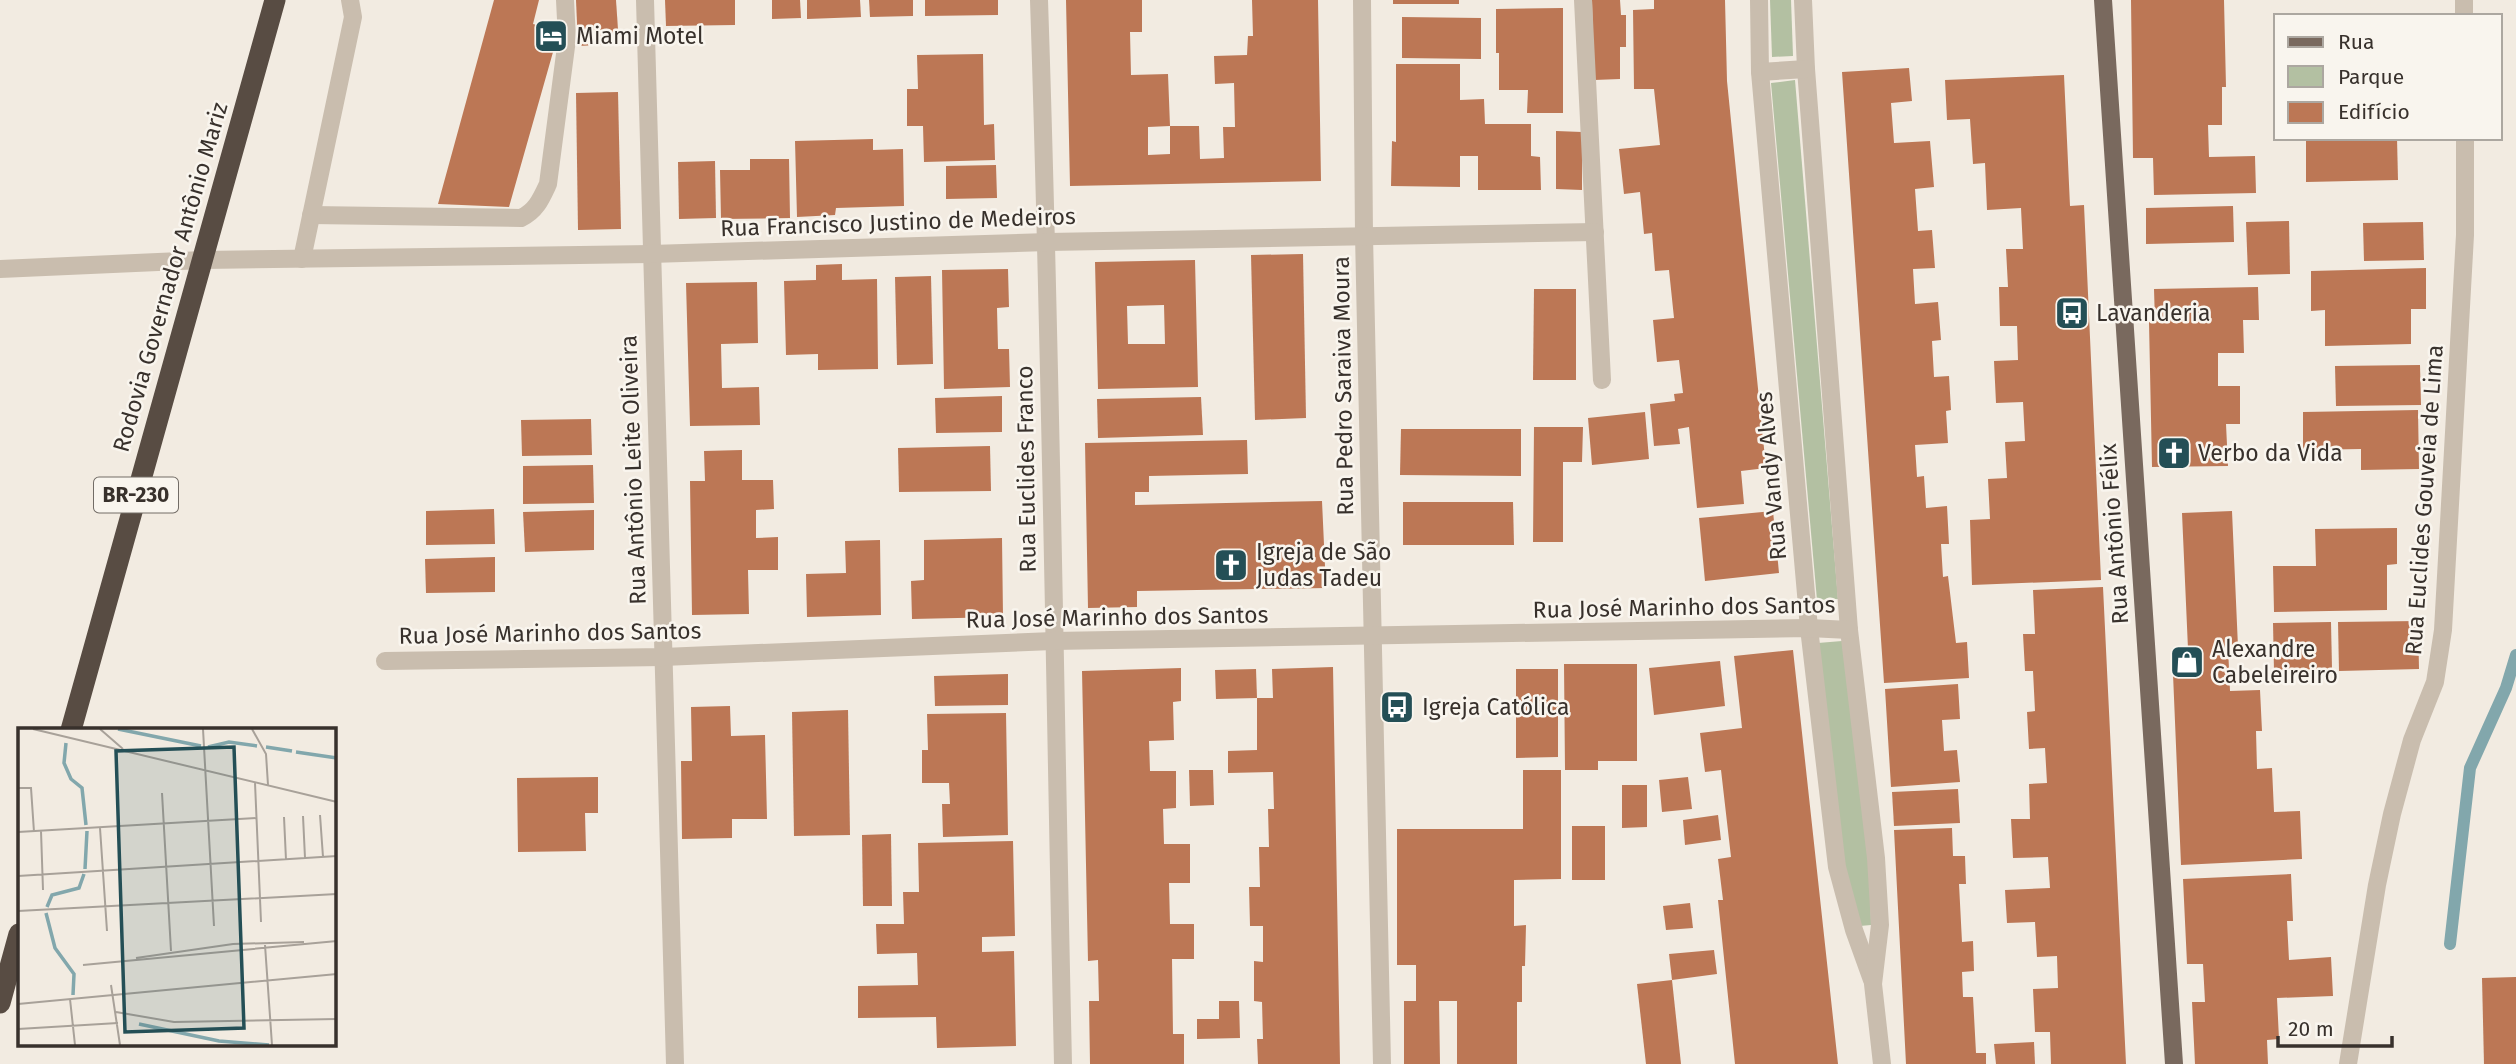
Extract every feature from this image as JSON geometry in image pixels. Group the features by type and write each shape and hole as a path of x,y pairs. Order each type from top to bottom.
{"highway":[{"name":"Rodovia Governador Antônio Mariz","path":"72,728 275,0"},
{"path":"0,1003 6,969 18,937"}],"main road":[{"name":"Rua Antônio Félix","path":"2103,0 2174,1064"}],"street":[{"path":"302,259 353,17 350,0"},
{"path":"311,215 521,218 530,214 548,184 567,39 565,0"},
{"name":"Rua Antônio Leite Oliveira","path":"645,0 675,1064"},
{"name":"Rua Euclides Franco","path":"1039,0 1048,242 1053,641 1063,1064"},
{"name":"Rua Pedro Saraiva Moura","path":"1362,0 1364,235 1382,1064"},
{"path":"1583,0 1602,380"},
{"name":"Rua Vandy Alves","path":"1759,0 1760,72 1809,628 1837,867 1854,930 1873,984 1882,1064"},
{"name":"Rua Vandy Alves","path":"1803,0 1849,630 1876,858 1880,925 1873,984"},
{"path":"1760,72 1806,69"},
{"name":"Rua Euclides Gouveia de Lima","path":"2347,1064 2377,885 2392,814 2412,740 2435,682 2443,630 2465,235 2465,140"},
{"name":"Rua Francisco Justino de Medeiros","path":"0,269 203,260 651,254 1048,242 1595,233"},
{"name":"Rua José Marinho dos Santos","path":"385,661 663,657 1053,641 1809,628 1849,630"}],"green space":[{"path":"1770,0 1791,0 1793,56 1772,57"},
{"path":"1795,80 1838,599 1817,600 1771,83"},
{"path":"1842,641 1870,864 1871,925 1860,926 1845,868 1818,643"}],"building":[{"path":"494,0 539,0 533,24 559,31 509,207 438,204"},
{"path":"576,0 616,0 619,44 578,46"},
{"path":"665,0 735,0 735,25 666,26"},
{"path":"772,0 800,0 801,18 772,19"},
{"path":"807,0 860,0 861,17 807,19"},
{"path":"869,0 913,0 913,16 870,17"},
{"path":"925,0 998,0 998,15 925,16"},
{"path":"1066,0 1142,0 1142,32 1130,32 1131,75 1168,74 1170,126 1199,126 1200,159 1224,158 1223,127 1235,127 1234,83 1215,84 1214,56 1247,55 1248,36 1253,36 1252,0 1318,0 1321,181 1070,186","holes":["1170,126 1170,154 1148,155 1148,127"]},
{"path":"1393,0 1459,0 1459,4 1393,4"},
{"path":"1592,0 1620,0 1621,15 1626,15 1626,47 1620,47 1620,79 1594,80"},
{"path":"1654,0 1725,0 1727,81 1766,468 1741,471 1744,504 1697,508 1689,427 1678,429 1680,444 1654,446 1650,404 1675,401 1674,394 1683,393 1679,360 1657,362 1653,320 1674,318 1669,270 1655,271 1652,233 1644,234 1640,192 1624,194 1619,149 1660,145 1654,89 1634,89 1633,10 1654,9"},
{"path":"2131,0 2224,0 2226,87 2222,87 2222,125 2208,125 2209,157 2255,156 2256,193 2154,195 2153,158 2133,158"},
{"path":"1563,8 1563,113 1527,113 1528,90 1499,90 1496,9"},
{"path":"1402,17 1481,18 1481,59 1402,58"},
{"path":"983,54 984,125 994,124 995,160 924,162 923,126 907,126 907,89 918,89 917,55"},
{"path":"1396,64 1460,64 1460,100 1484,99 1485,124 1531,124 1531,156 1540,157 1541,190 1478,190 1478,156 1460,156 1460,187 1391,186 1392,141 1396,142"},
{"path":"1909,68 1912,101 1891,103 1894,143 1930,141 1934,187 1915,189 1918,231 1932,230 1935,268 1913,269 1915,304 1938,302 1941,340 1932,341 1934,377 1949,376 1951,410 1946,411 1948,443 1915,445 1917,477 1924,476 1926,508 1947,506 1949,544 1941,544 1943,577 1948,576 1956,643 1967,642 1969,678 1884,683 1842,72"},
{"path":"2064,75 2070,206 2084,205 2101,580 1972,585 1970,520 1990,519 1988,479 2007,478 2005,442 2025,441 2023,402 1996,403 1994,361 2018,360 2017,326 2000,326 1999,287 2008,287 2006,249 2023,249 2021,208 1987,210 1985,163 1973,164 1970,119 1947,120 1945,80"},
{"path":"618,92 621,229 578,230 576,93"},
{"path":"1556,131 1582,132 1582,190 1556,189"},
{"path":"873,139 873,150 903,149 904,206 836,208 835,215 797,217 795,141"},
{"path":"2306,140 2397,140 2398,180 2306,182"},
{"path":"750,159 789,159 790,218 721,219 720,170 750,170"},
{"path":"715,161 716,218 679,219 678,162"},
{"path":"996,165 997,198 946,199 946,166"},
{"path":"2233,206 2234,242 2146,244 2146,208"},
{"path":"2289,221 2290,274 2248,275 2246,222"},
{"path":"2423,222 2424,260 2364,261 2363,223"},
{"path":"1303,254 1306,418 1255,420 1251,255"},
{"path":"1195,260 1198,387 1098,389 1095,262","holes":["1164,305 1165,344 1128,344 1127,306"]},
{"path":"842,264 842,280 877,279 878,369 818,370 818,354 786,355 784,281 816,280 816,265"},
{"path":"2426,268 2426,309 2411,309 2411,344 2325,346 2325,310 2311,311 2311,271"},
{"path":"1008,269 1009,307 997,308 998,349 1009,349 1010,387 944,389 942,270"},
{"path":"931,276 933,364 897,365 895,277"},
{"path":"757,282 758,343 721,344 722,388 759,387 760,425 690,426 686,283"},
{"path":"2258,287 2259,320 2243,320 2244,353 2218,353 2218,386 2240,386 2240,424 2226,424 2228,466 2152,467 2149,322 2155,322 2154,289"},
{"path":"1534,289 1576,289 1576,380 1533,380"},
{"path":"2420,365 2421,405 2336,406 2335,366"},
{"path":"1002,396 1002,432 936,433 935,398"},
{"path":"1201,397 1203,435 1098,438 1097,399"},
{"path":"2418,410 2419,469 2361,470 2361,449 2303,450 2303,412"},
{"path":"1645,412 1649,459 1592,465 1588,418"},
{"path":"591,419 592,455 522,456 521,420"},
{"path":"1534,427 1583,427 1582,462 1563,462 1563,542 1533,542"},
{"path":"1401,429 1521,429 1521,476 1400,475"},
{"path":"1247,440 1248,474 1149,476 1149,492 1135,492 1135,505 1322,501 1326,588 1137,591 1137,607 1088,608 1085,443"},
{"path":"990,446 991,491 899,492 898,448"},
{"path":"742,450 742,480 773,480 774,509 756,510 756,538 778,537 778,570 748,570 749,614 692,615 690,481 705,481 704,451"},
{"path":"593,465 594,503 523,504 523,466"},
{"path":"1403,502 1513,502 1514,545 1403,545"},
{"path":"494,509 495,544 426,545 426,511"},
{"path":"594,510 594,550 525,552 523,512"},
{"path":"1773,511 1779,573 1705,581 1699,518"},
{"path":"2232,511 2238,647 2228,647 2230,691 2260,690 2262,731 2256,731 2257,769 2272,768 2274,812 2300,811 2302,859 2181,865 2172,650 2188,649 2182,513"},
{"path":"2397,528 2397,564 2387,565 2387,610 2274,612 2273,566 2316,566 2315,529"},
{"path":"1002,538 1003,617 912,619 911,581 924,580 924,540"},
{"path":"880,540 881,615 807,617 806,574 846,573 845,541"},
{"path":"495,557 495,592 426,593 425,559"},
{"path":"2103,587 2126,1064 2051,1064 2050,1032 2035,1032 2033,989 2058,988 2057,956 2037,957 2035,922 2007,923 2005,890 2050,888 2048,857 2013,858 2011,819 2030,819 2029,784 2047,783 2045,748 2029,749 2027,712 2035,711 2033,671 2025,671 2023,634 2035,634 2033,590"},
{"path":"2418,621 2419,669 2339,671 2338,622"},
{"path":"2331,622 2332,669 2274,671 2273,623"},
{"path":"1793,650 1838,1064 1735,1064 1718,900 1723,900 1718,859 1731,857 1721,770 1705,772 1700,733 1742,728 1734,656"},
{"path":"1720,661 1725,706 1654,715 1649,668"},
{"path":"1564,664 1637,664 1637,761 1598,761 1598,770 1565,770"},
{"path":"1333,667 1340,1064 1258,1064 1257,1039 1263,1039 1262,1002 1254,1001 1254,961 1263,962 1263,926 1250,926 1249,887 1260,887 1259,847 1269,847 1268,809 1274,809 1273,772 1228,773 1228,751 1257,750 1257,698 1273,698 1272,669"},
{"path":"1181,668 1181,701 1173,702 1174,740 1149,741 1150,771 1176,771 1176,808 1163,809 1164,844 1190,844 1190,883 1169,883 1170,924 1194,924 1194,959 1172,959 1173,1034 1184,1034 1184,1064 1090,1064 1089,1001 1099,1001 1098,960 1088,961 1082,671"},
{"path":"1256,669 1257,698 1216,699 1215,670"},
{"path":"1516,669 1558,669 1558,757 1516,758"},
{"path":"1008,674 1008,705 935,706 934,676"},
{"path":"1958,684 1960,719 1942,720 1944,751 1957,750 1960,782 1891,787 1885,689"},
{"path":"730,706 731,736 765,735 767,819 732,819 732,838 682,839 681,761 692,761 691,707"},
{"path":"848,710 850,835 794,836 792,712"},
{"path":"1006,713 1008,835 943,837 942,804 950,804 949,783 922,783 922,750 928,750 927,714"},
{"path":"1189,770 1213,770 1214,805 1190,806"},
{"path":"1523,770 1561,770 1561,879 1514,880 1514,926 1526,925 1522,1002 1517,1002 1517,1064 1457,1064 1457,1001 1439,1001 1440,1064 1404,1064 1404,1001 1416,1001 1416,965 1397,965 1397,829 1523,829"},
{"path":"598,777 598,813 585,813 586,851 518,852 517,778"},
{"path":"1688,777 1692,809 1662,812 1659,780"},
{"path":"1622,785 1647,785 1647,827 1622,828"},
{"path":"1958,789 1960,823 1894,826 1892,792"},
{"path":"1718,815 1721,840 1685,845 1683,820"},
{"path":"1572,826 1605,826 1605,880 1572,880"},
{"path":"1952,828 1953,856 1965,856 1966,884 1959,884 1962,942 1973,941 1974,971 1962,972 1963,997 1973,997 1976,1053 1986,1053 1986,1064 1906,1064 1894,830"},
{"path":"891,834 892,906 863,906 862,835"},
{"path":"1013,841 1015,936 982,937 982,952 1014,951 1016,1046 937,1048 936,1017 858,1018 858,986 918,985 917,953 877,954 876,924 904,924 903,892 919,892 918,843"},
{"path":"2291,874 2293,921 2287,921 2289,960 2331,957 2333,996 2277,998 2279,1039 2267,1040 2268,1064 2195,1064 2192,1002 2205,1002 2203,964 2187,964 2183,879"},
{"path":"1690,903 1693,928 1666,930 1663,906"},
{"path":"1714,950 1717,974 1672,980 1669,954"},
{"path":"2516,977 2516,1064 2484,1064 2482,978"},
{"path":"1672,980 1681,1064 1646,1064 1637,984"},
{"path":"1219,1001 1239,1001 1240,1038 1197,1039 1197,1019 1219,1019"},
{"path":"2034,1042 2035,1064 1996,1064 1994,1044"}],"waterway":[{"path":"2450,944 2470,768 2506,688 2516,655"}],"place":[{"name":"Miami Motel","path":"551,36"},
{"name":"Lavanderia","path":"2072,313"},
{"name":"Verbo da Vida","path":"2174,453"},
{"name":"Igreja de São Judas Tadeu","path":"1231,565"},
{"name":"Alexandre Cabeleireiro","path":"2187,662"},
{"name":"Igreja Católica","path":"1397,707"}]}
